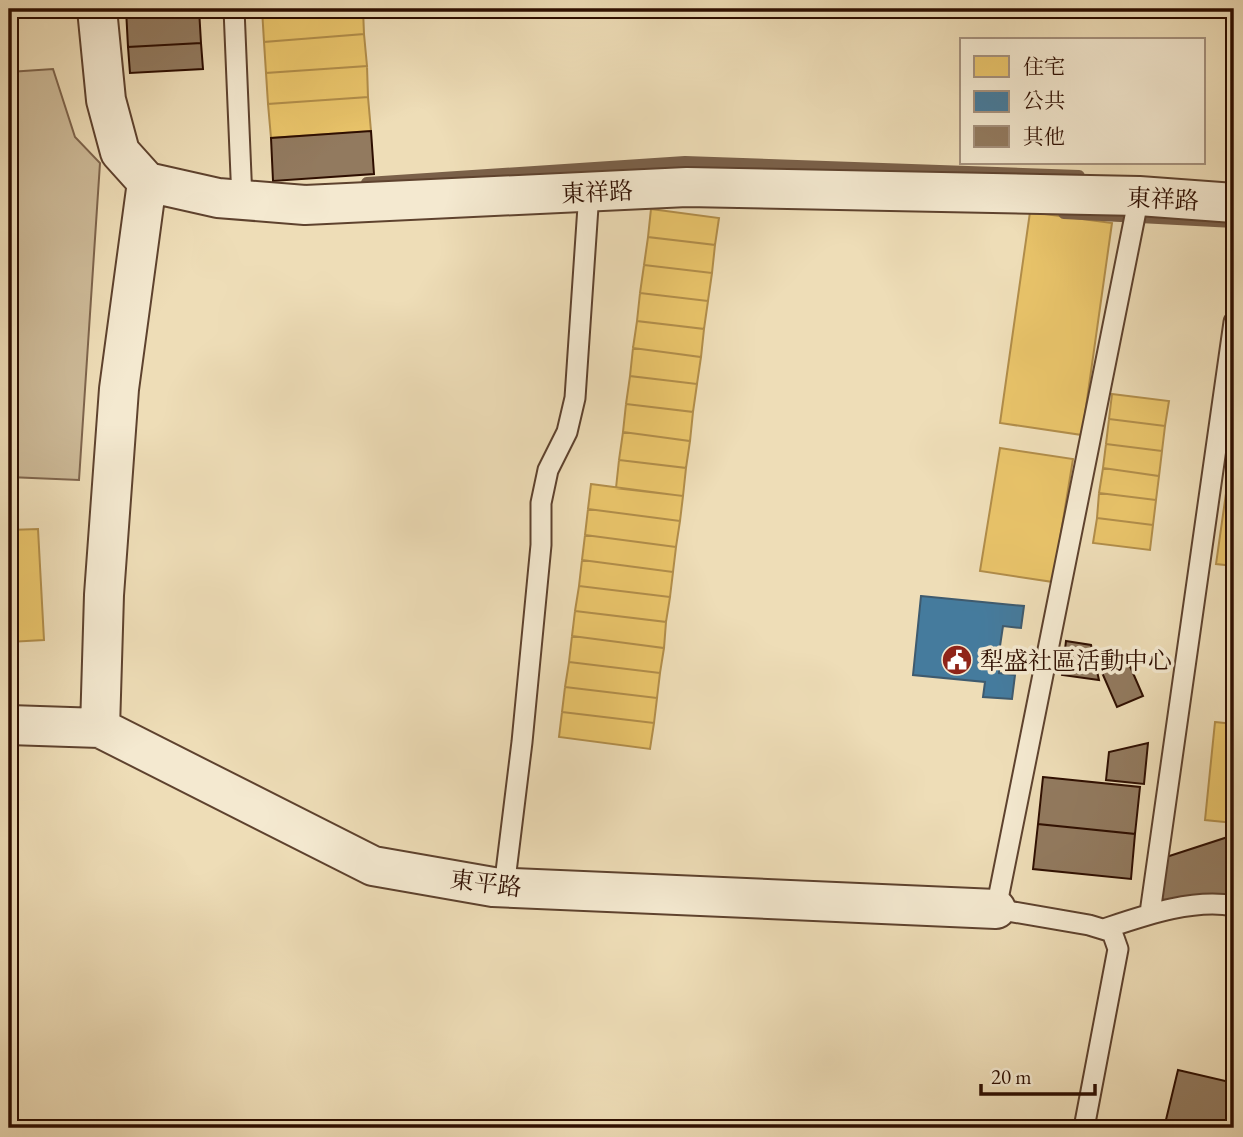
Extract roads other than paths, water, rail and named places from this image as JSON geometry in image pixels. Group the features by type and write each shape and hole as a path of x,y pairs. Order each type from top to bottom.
{"street":[{"path":"97,9 106,100 120,152 148,182 119,389 104,594 100,728"},
{"name":"東祥路","path":"148,182 218,198 305,205 687,187 1139,197 1234,203"},
{"name":"東平路","path":"9,725 100,728 373,866 503,888 996,909"}],"lane":[{"path":"234,9 242,200"},
{"path":"503,888 522,742 538,571 541,503 548,470 567,432 575,398 589,192"},
{"path":"1084,1128 1118,949 1112,932 996,909 1139,197"},
{"path":"1150,914 1234,321"},
{"path":"1104,929 1150,914 1217,903 1234,906"}],"waterway":[{"path":"367,183 685,162 1079,176"},
{"path":"1064,213 1234,222"}],"place":[{"name":"犁盛社區活動中心","path":"957,660"}]}
